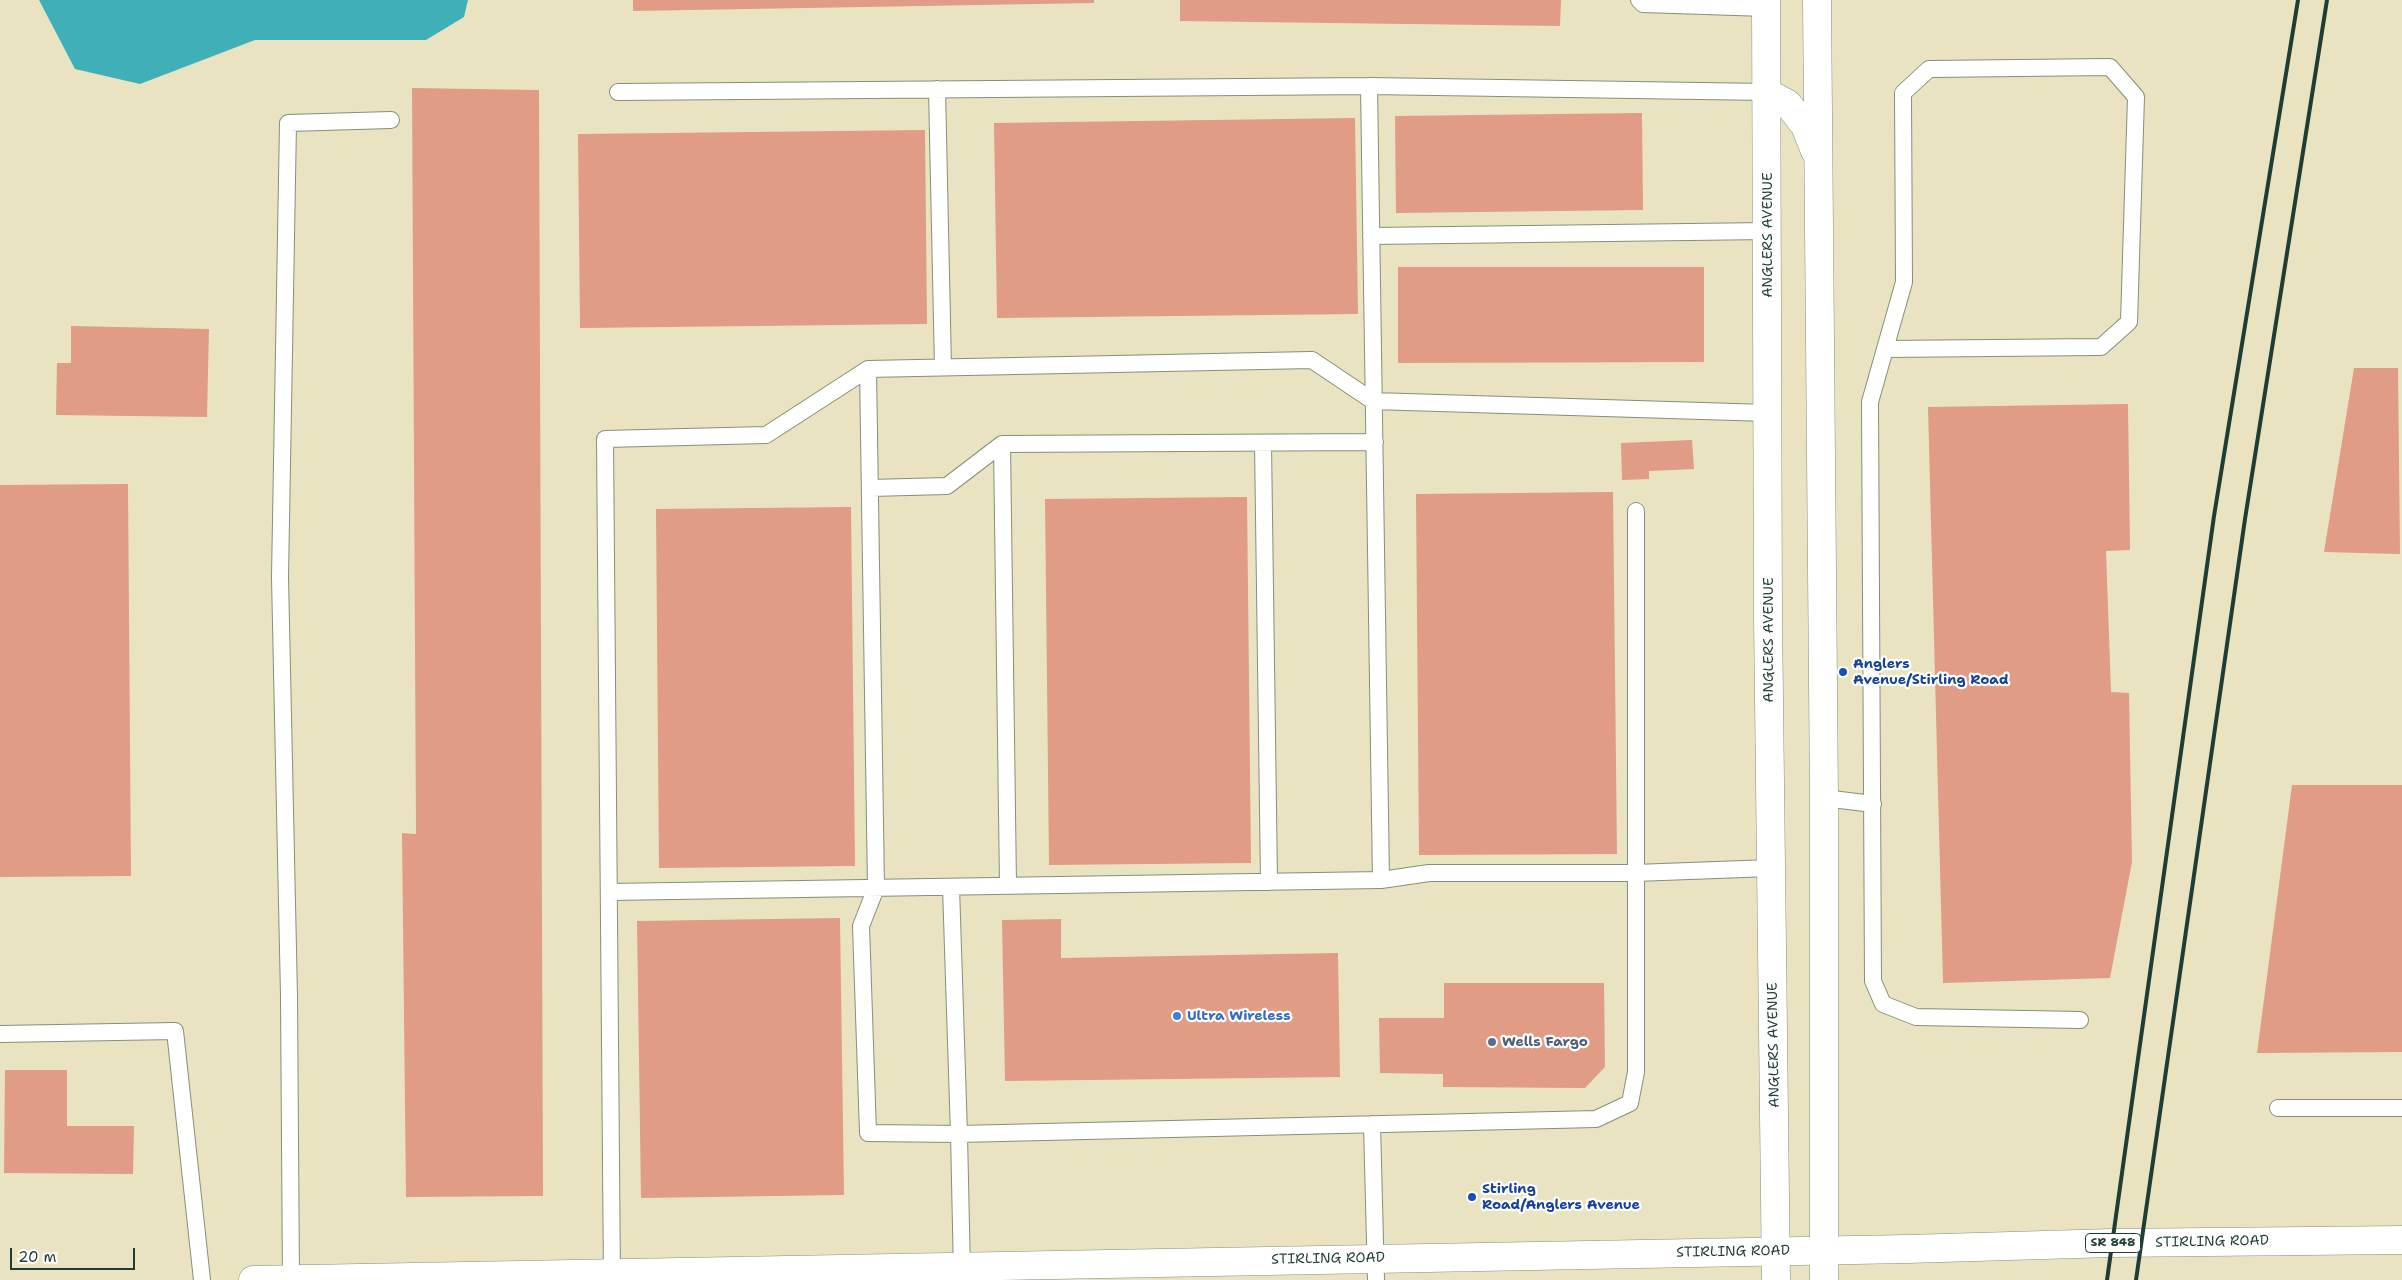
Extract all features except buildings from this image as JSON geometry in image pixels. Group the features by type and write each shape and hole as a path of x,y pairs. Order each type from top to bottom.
{"street":[{"path":"1817,0 1824,798 1824,1280"},
{"name":"ANGLERS AVENUE","path":"1766,4 1770,868 1776,1280"},
{"path":"1766,92 1788,104 1805,126 1818,160"},
{"name":"STIRLING ROAD","path":"253,1280 1375,1269 1824,1250 2112,1243 2402,1240"}],"lane":[{"path":"1639,0 1643,4 1766,4"},
{"path":"1885,349 2101,347 2129,322 2136,97 2110,68 1929,69 1903,93 1904,282 1885,349 1870,402 1874,982 1883,1004 1916,1018 2080,1020"},
{"path":"618,92 1369,86 1766,92"},
{"path":"1369,86 1381,880"},
{"path":"937,89 943,367"},
{"path":"291,1280 289,986 280,577 288,123 391,120"},
{"path":"1371,236 1768,231"},
{"path":"612,1277 604,439 766,435 868,369 943,367 1312,360 1373,401 1768,413"},
{"path":"868,369 876,888 862,926 868,1133 959,1134 1596,1119 1630,1103 1636,1072 1636,511"},
{"path":"870,488 947,486 1002,444 1374,442"},
{"path":"1263,443 1269,882"},
{"path":"1002,444 1008,886"},
{"path":"1824,798 1873,804"},
{"path":"609,892 1381,880 1430,873 1635,873 1770,868"},
{"path":"951,886 962,1273"},
{"path":"0,1034 175,1031 202,1280"},
{"path":"2278,1108 2402,1108"},
{"path":"1372,1124 1375,1269"}],"water":[{"path":"39,0 468,0 464,17 426,40 255,40 140,84 75,69"}],"railway":[{"path":"2107,1280 2214,516 2298,0"},
{"path":"2136,1280 2245,519 2327,0"}],"place":[{"name":"Anglers Avenue/Stirling Road","path":"1843,672"},
{"name":"Ultra Wireless","path":"1177,1016"},
{"name":"Wells Fargo","path":"1492,1042"},
{"name":"Stirling Road/Anglers Avenue","path":"1472,1197"}]}
